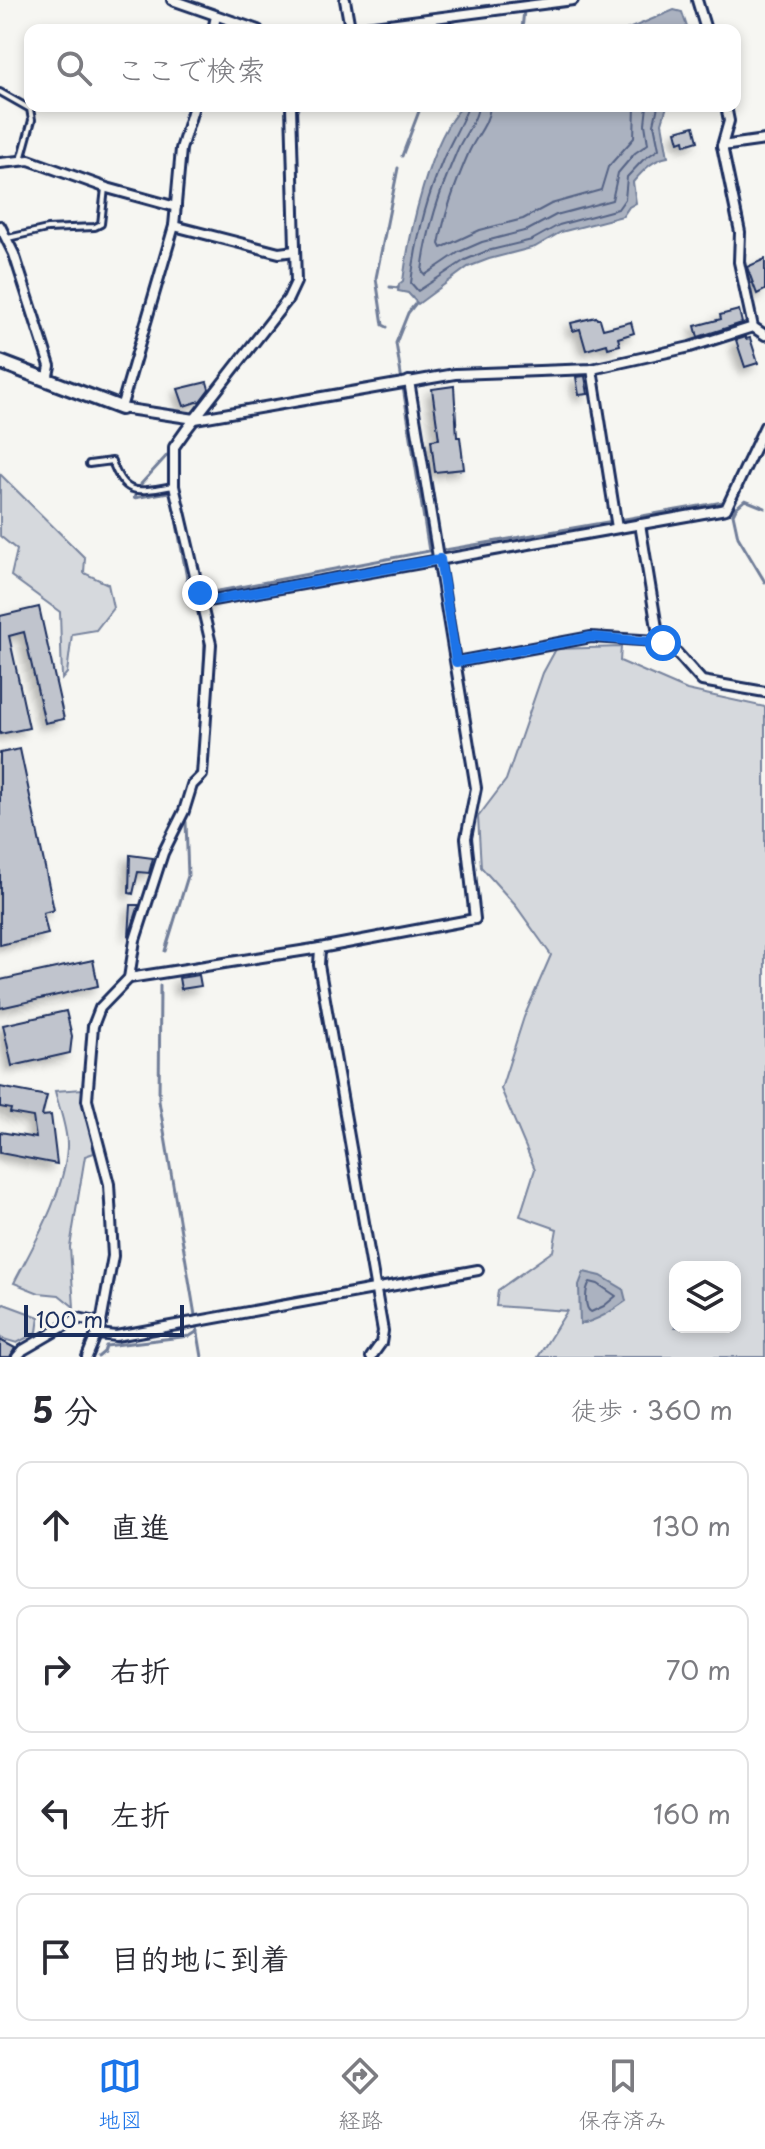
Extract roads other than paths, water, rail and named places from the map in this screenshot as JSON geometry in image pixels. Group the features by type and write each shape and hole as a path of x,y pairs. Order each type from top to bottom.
{"street":[{"path":"172,0 198,4 216,16 240,24"},
{"path":"345,0 347,24"},
{"path":"385,24 573,0"},
{"path":"697,0 704,24"},
{"path":"214,24 216,16"},
{"path":"121,408 174,226 181,149 192,112"},
{"path":"87,1357 101,1323 113,1256 109,1184 87,1100 93,1026 100,1008 129,978 135,940 163,853 184,811 192,785 202,775 211,644 174,486 174,450 288,299 296,282 292,251 291,112"},
{"path":"727,112 729,121 722,146 740,232 739,262 753,327 765,335"},
{"path":"722,146 765,140"},
{"path":"0,163 29,160 176,207"},
{"path":"0,226 14,254 50,366 47,380"},
{"path":"174,226 279,253 292,251"},
{"path":"0,362 121,408 195,419 455,374 592,369 690,347 753,327"},
{"path":"592,369 617,528"},
{"path":"129,978 320,948 475,919 466,838 476,788 409,381"},
{"path":"202,600 726,509 765,426"},
{"path":"640,524 657,628 663,643"},
{"path":"456,662 591,637 663,643 677,653 702,681 765,692"},
{"path":"320,948 319,965 378,1288 383,1331 381,1343 371,1357"},
{"path":"98,1334 116,1336 478,1270"},
{"path":"17,1357 23,1350 78,1318 101,1323"}],"lane":[{"path":"0,92 24,106"},
{"path":"21,160 32,120 31,112"},
{"path":"5,238 47,229 95,227 101,224 106,187"},
{"path":"89,464 112,461 120,482 131,489 174,486"}],"water":[{"path":"674,10 682,12 686,24 640,24"},
{"path":"458,112 665,112 662,123 668,157 653,163 633,182 636,203 623,216 561,232 535,247 468,267 418,304 408,293 398,291 399,284 403,281 423,188 451,121"},
{"path":"584,1272 601,1276 623,1289 626,1301 598,1318 580,1324 579,1285"}],"waterway":[{"path":"522,0 523,24"},
{"path":"402,156 419,112"},
{"path":"387,327 383,325 376,278 398,168"},
{"path":"390,287 398,288"},
{"path":"211,405 293,302"},
{"path":"196,604 208,593 429,551 396,343 408,313 416,303"},
{"path":"180,444 197,423"},
{"path":"141,484 171,451"},
{"path":"136,493 134,498 169,492 172,497 188,584"},
{"path":"439,551 723,502 736,508 745,500 765,508"},
{"path":"736,508 733,514 738,537 765,582"},
{"path":"185,595 198,606"},
{"path":"203,704 205,636"},
{"path":"165,951 188,876 186,822"},
{"path":"160,986 159,1101 202,1357"},
{"path":"98,1357 106,1346 190,1336 198,1331"}]}
